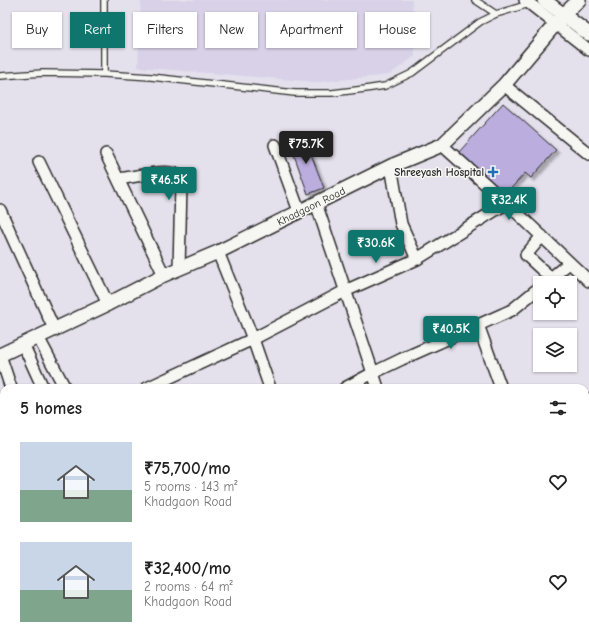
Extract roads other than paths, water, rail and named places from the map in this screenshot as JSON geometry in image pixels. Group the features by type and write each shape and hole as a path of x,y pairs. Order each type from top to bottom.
{"street":[{"path":"544,0 560,20 589,50"},
{"path":"581,0 589,6"},
{"name":"Khadgaon Road","path":"0,355 108,304 164,275 218,252 391,166 442,145 504,85 560,20 581,0"},
{"path":"527,2 589,34"},
{"path":"504,85 589,154"},
{"path":"275,145 299,211"},
{"path":"442,145 507,203 589,282"},
{"path":"106,154 164,275"},
{"path":"39,162 108,304"},
{"path":"391,166 401,224 417,259"},
{"path":"119,180 159,172 174,172 179,175 181,180 179,269"},
{"path":"316,203 377,384"},
{"path":"156,384 253,339 345,291 417,259 507,203"},
{"path":"0,210 54,329"},
{"path":"542,236 526,255 544,276"},
{"path":"218,252 253,339 269,384"},
{"path":"554,276 569,263"},
{"path":"353,384 373,373 512,310 533,293"},
{"path":"478,325 499,384"},
{"path":"38,337 63,384"},
{"path":"23,344 40,384"},
{"path":"0,355 10,384"}],"lane":[{"path":"104,0 104,74"},
{"path":"475,0 496,14"},
{"path":"0,76 44,73 104,74 151,77 295,93 332,93 365,90 385,86 412,73 480,22 527,2"}],"place":[{"name":"Shreeyash Hospital","path":"493,172"}]}
